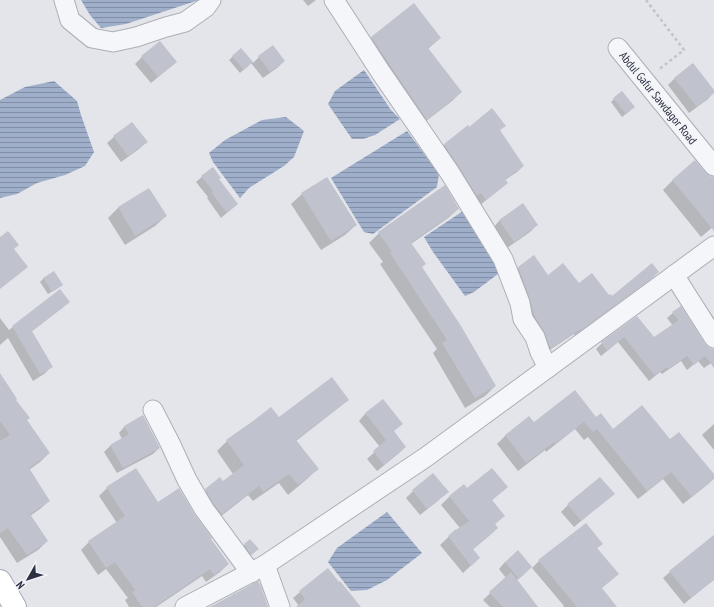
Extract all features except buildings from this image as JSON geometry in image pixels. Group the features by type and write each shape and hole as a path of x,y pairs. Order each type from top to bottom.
{"main road":[{"path":"0,581 15,607"}],"street":[{"path":"64,0 70,20 92,38 113,42 136,37 186,22 206,7 211,0"},
{"path":"334,0 380,71 450,173 503,259 520,302 523,319 535,338 548,368"},
{"name":"Abdul Gafur Sawdagor Road","path":"618,48 714,166"},
{"path":"185,607 258,569 426,457 714,246"},
{"path":"674,275 714,338"},
{"path":"152,410 170,443 187,480 204,509 258,569 280,607"}],"path":[{"path":"645,80 684,50 646,0"}],"water":[{"path":"81,0 199,0 126,24 101,28 90,15"},
{"path":"364,70 391,110 400,119 375,135 363,139 352,139 328,104 335,91"},
{"path":"54,81 77,101 94,152 85,166 65,175 37,183 17,194 0,198 0,100 25,87"},
{"path":"286,117 304,131 294,157 284,166 249,188 240,198 213,162 209,153 225,140 262,120"},
{"path":"407,131 439,174 437,187 373,234 364,232 331,178"},
{"path":"466,209 497,261 498,274 474,292 465,296 424,237"},
{"path":"387,512 422,553 387,580 367,590 351,591 328,562 337,548"}]}
